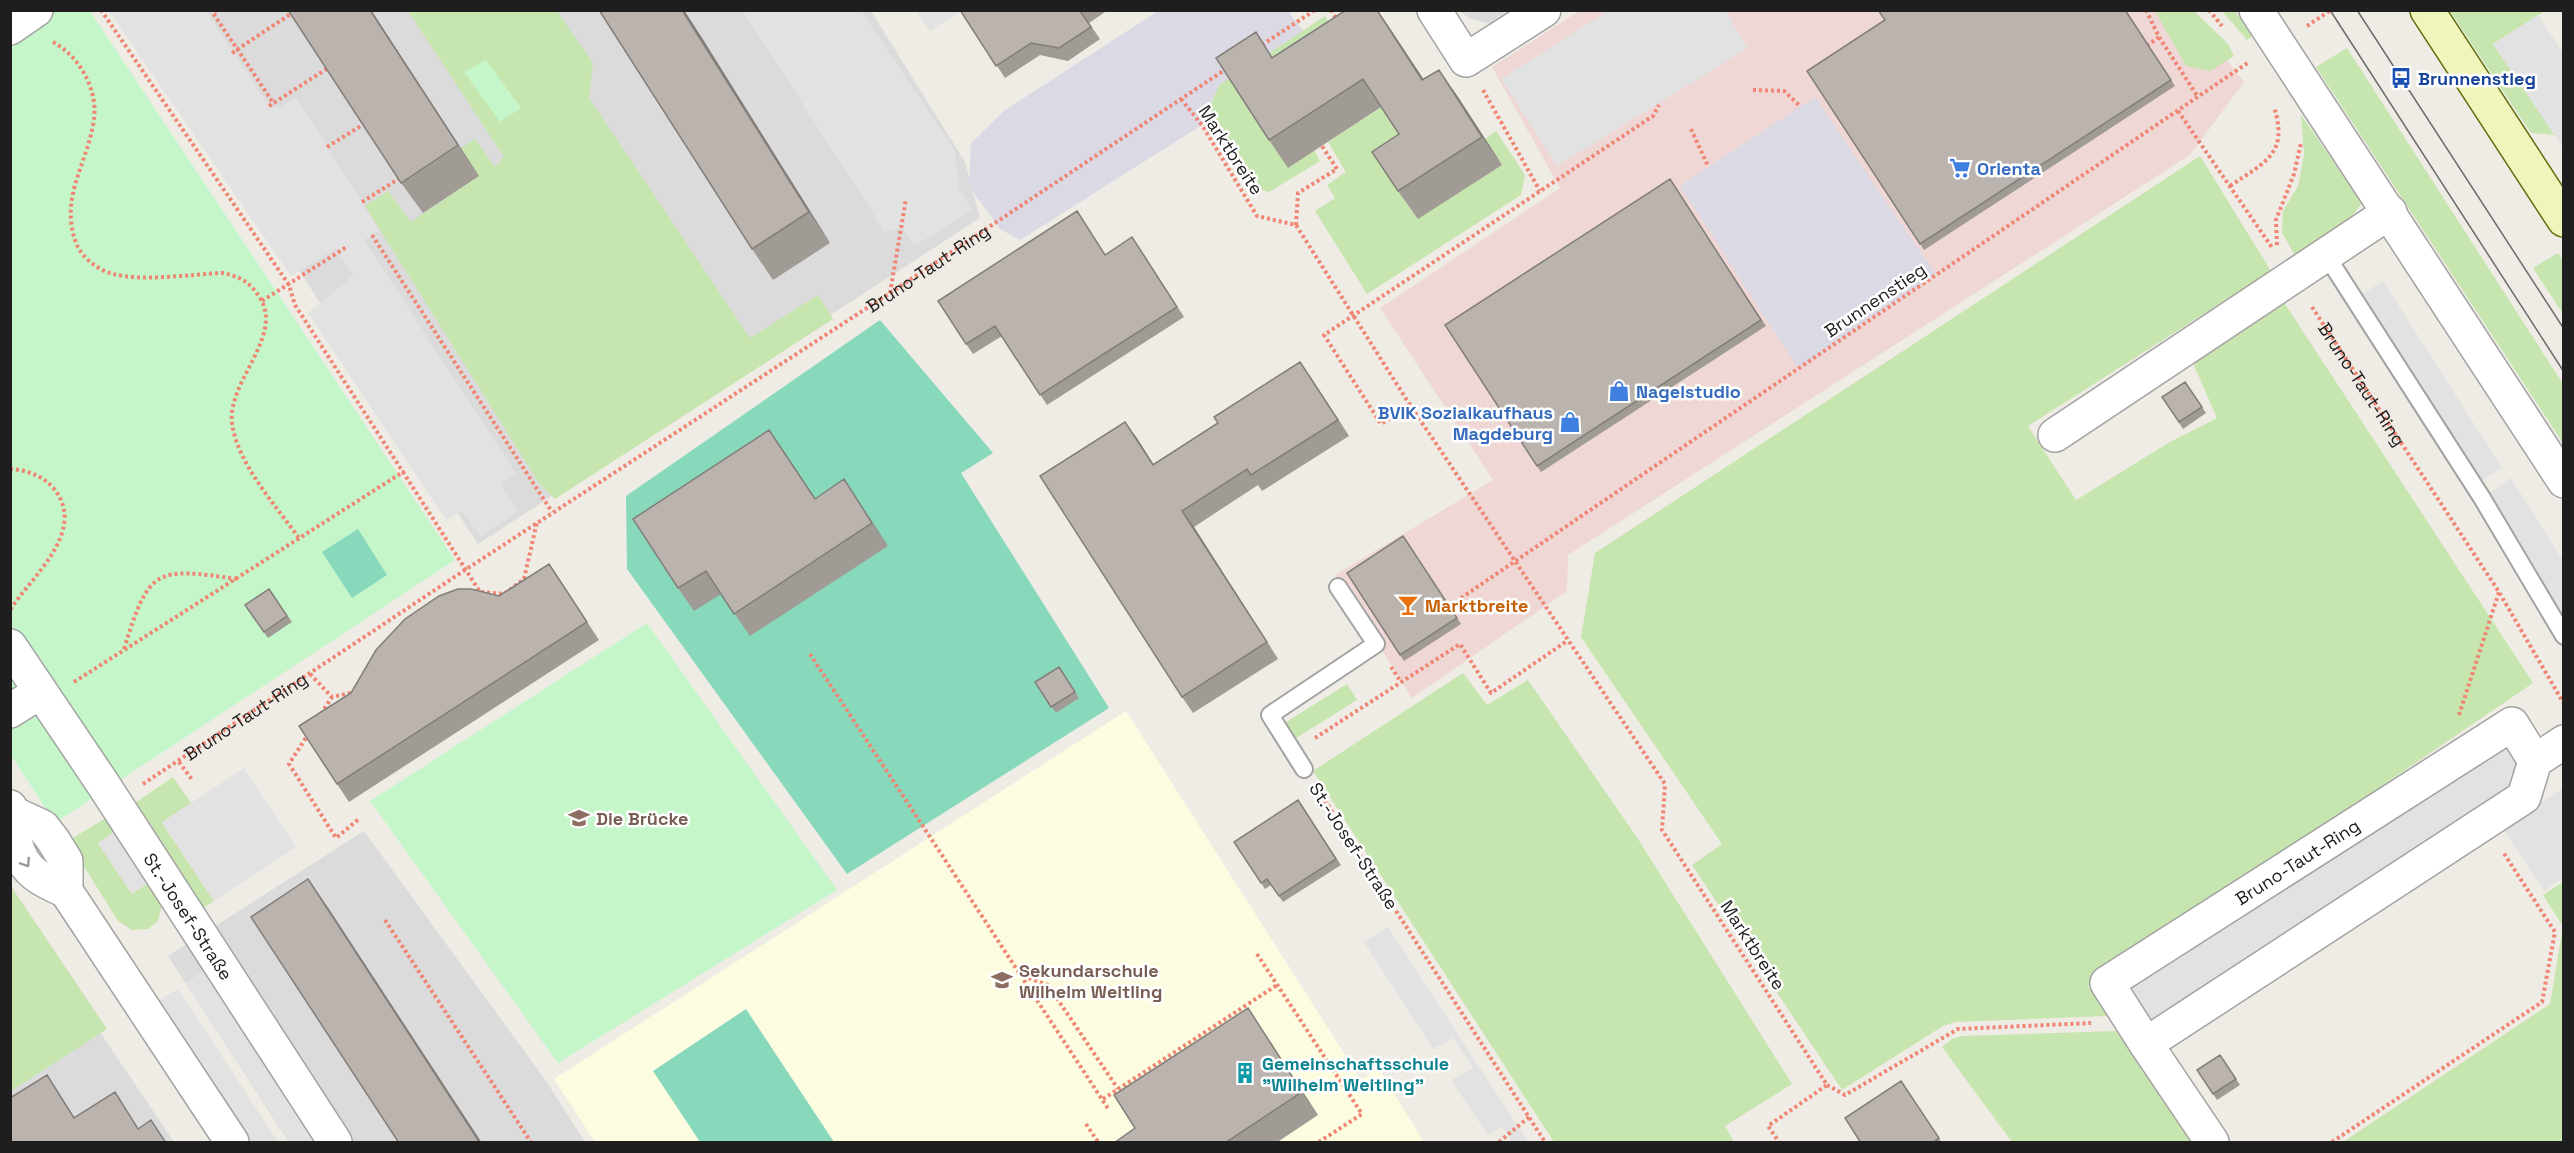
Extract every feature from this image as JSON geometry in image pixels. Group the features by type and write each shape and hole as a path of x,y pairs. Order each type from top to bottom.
{"street":[{"path":"1434,10 1466,60 1544,10"},
{"path":"2256,10 2564,481"},
{"path":"2427,10 2564,220"},
{"path":"2055,435 2288,270 2326,255 2390,212"},
{"name":"St.-Josef-Straße","path":"10,646 52,690 115,803 335,1143"},
{"path":"10,711 52,690"},
{"name":"Bruno-Taut-Ring","path":"2212,1143 2108,983 2512,724 2535,761"},
{"path":"2139,1033 2524,797 2535,761 2564,742"},
{"path":"13,811 16,845 23,858 37,878 66,891 232,1143"}],"lane":[{"path":"2326,255 2482,498 2564,636"},
{"name":"St.-Josef-Straße","path":"1304,769 1270,715 1376,644 1338,587"}],"path":[{"path":"101,10 289,285 295,305 480,592 504,594"},
{"path":"217,10 213,13 238,49 271,105 328,68"},
{"path":"1258,48 1315,10"},
{"path":"1331,10 1342,28"},
{"path":"2146,10 2159,37 2198,97"},
{"path":"2300,29 2331,10"},
{"path":"232,53 292,13"},
{"path":"22,20 67,51 86,78 92,94 94,121 69,210 72,232 81,253 107,273 126,277 224,273 237,276 249,283 262,301 266,317 264,331 235,397 232,422 240,452 299,538"},
{"path":"2148,45 2159,37"},
{"path":"1466,60 1540,191"},
{"name":"Brunnenstieg","path":"1461,598 2253,60 2257,69"},
{"name":"Bruno-Taut-Ring","path":"115,803 552,512 890,293 1229,67"},
{"path":"1754,90 1784,92 1800,106"},
{"name":"Marktbreite","path":"1181,99 1202,125 1257,216 1296,225 1410,405 1665,784 1662,830 1827,1085"},
{"path":"2230,186 2270,158 2276,150 2280,131 2272,102"},
{"path":"1410,405 1381,424 1324,335 1352,314 1653,116 1659,105"},
{"name":"Bruno-Taut-Ring","path":"2178,111 2288,270 2499,592 2564,704"},
{"path":"327,147 364,124"},
{"path":"1691,129 1708,166"},
{"name":"Bruno-Taut-Ring","path":"2288,270 2276,239 2276,220 2294,174 2301,137"},
{"path":"1296,225 1298,193 1337,169 1322,146"},
{"path":"362,202 400,178"},
{"path":"890,293 906,199"},
{"path":"372,235 552,512"},
{"path":"262,301 348,246"},
{"path":"10,469 32,473 54,488 63,506 64,523 56,549 10,610"},
{"path":"52,690 124,650 403,472"},
{"path":"498,602 504,594 524,579 537,522"},
{"path":"124,650 141,598 149,586 158,579 187,572 237,579"},
{"path":"2452,763 2453,735 2499,592"},
{"path":"1293,752 1460,644 1491,693 1567,641"},
{"path":"810,654 1109,1110"},
{"path":"310,674 332,697"},
{"path":"320,716 332,697 361,690"},
{"path":"314,726 289,764 336,838 360,818"},
{"path":"179,762 193,781"},
{"name":"St.-Josef-Straße","path":"1304,769 1545,1143"},
{"path":"2332,1143 2542,1002 2555,932 2484,823"},
{"path":"385,920 531,1143"},
{"path":"1257,954 1362,1114 1319,1143"},
{"path":"1021,975 1048,985 1118,1089"},
{"path":"1103,1099 1276,985"},
{"path":"1779,1143 1768,1126 1827,1085 1845,1095 1958,1029 2139,1033"},
{"path":"1499,1143 1528,1117"},
{"path":"1086,1124 1098,1143"}],"shaded area":[{"path":"109,11 206,11 269,106 280,107 296,97 379,230 364,240 516,474 501,484 519,511 480,536 463,511 446,520 308,313 354,275 335,249 291,276"},
{"path":"129,11 871,11 965,162 980,218 478,544"},
{"path":"743,11 861,11 955,151 959,190 973,210 914,246 903,228 885,232"},
{"path":"916,11 961,11 930,31"},
{"path":"1158,11 1288,11 1303,31 1219,85 1202,125 1020,240 1000,229 969,186 971,143 1005,110"},
{"path":"1459,11 1512,11 1492,24 1471,19"},
{"path":"1579,11 2189,11 2244,82 2190,155 1568,555 1567,591 1412,698 1335,575 1493,480 1380,308 1560,188 1492,67"},
{"path":"1608,11 1725,11 1748,48 1557,166 1501,79"},
{"path":"2538,15 2563,53 2563,148 2493,44"},
{"path":"1815,97 1936,275 1798,368 1680,186"},
{"path":"2383,281 2502,468 2474,485 2354,299"},
{"path":"2511,478 2563,561 2563,636 2482,498"},
{"name":"Sekundarschule Wilhelm Weitling","path":"1126,711 1361,1080 1378,1068 1424,1142 595,1142 554,1079"},
{"path":"2512,724 2524,797 2146,1044 2107,983"},
{"path":"244,768 296,847 214,901 162,822"},
{"path":"2563,788 2563,878 2544,891 2503,828"},
{"path":"128,823 148,883 132,894 98,843"},
{"path":"364,831 546,1081 585,1142 289,1142 168,956"},
{"path":"11,900 174,1142 11,1142"},
{"path":"1388,927 1528,1142 1512,1142 1502,1127 1488,1135 1451,1080 1473,1068 1453,1038 1433,1049 1364,942"},
{"path":"217,961 335,1142 290,1142 186,983"},
{"path":"178,989 278,1142 248,1142 156,1002"}],"green space":[{"path":"10,11 90,11 455,560 55,823 11,755"},
{"path":"408,11 557,11 593,63 589,98 750,338 818,295 833,319 555,499 539,483 365,206 388,191 411,222 479,176 461,148 475,139 495,167 504,157"},
{"path":"2155,11 2194,11 2228,44 2234,56 2210,71 2186,66"},
{"path":"2222,11 2235,11 2252,36 2247,40"},
{"path":"2450,11 2545,11 2493,44 2555,135 2531,133"},
{"path":"1325,16 1346,50 1314,150 1320,161 1269,192 1254,188 1208,110 1219,85"},
{"path":"2347,48 2563,384 2563,443 2316,67"},
{"path":"486,60 521,108 500,122 464,72"},
{"path":"1382,106 1502,165 1485,139 1496,131 1525,175 1521,195 1367,294 1315,211 1335,198 1327,185 1346,172 1328,142"},
{"path":"2301,115 2362,203 2348,221 2296,257 2282,233 2283,211 2298,186 2304,155"},
{"path":"2200,156 2271,271 2028,426 2076,500 2170,442 2217,418 2192,361 2283,301 2533,683 2088,986 2107,1016 1955,1022 1943,1026 1842,1090 1692,865 1722,844 1581,637 1595,553"},
{"path":"2558,253 2563,261 2563,314 2533,268"},
{"path":"880,320 993,453 961,473 1109,708 847,874 627,569 626,496"},
{"path":"358,529 387,575 352,598 322,552"},
{"name":"Die Brücke","path":"647,623 837,890 558,1063 370,801"},
{"path":"1463,673 1487,705 1528,680 1638,839 1792,1084 1725,1126 1734,1142 1554,1142 1313,771"},
{"path":"1347,684 1357,700 1293,740 1283,724"},
{"path":"173,777 191,803 162,823 214,901 195,913 128,808"},
{"path":"106,818 115,831 98,843 132,894 148,883 162,905 158,921 148,929 132,930 118,921 68,841"},
{"path":"2563,882 2563,926 2543,895"},
{"path":"10,886 107,1029 11,1091"},
{"path":"2563,926 2563,1142 2343,1142 2550,1004"},
{"path":"746,1009 834,1142 700,1142 653,1071"},
{"path":"2116,1031 2198,1142 2012,1142 1942,1047 1952,1039 1962,1036"}],"building":[{"path":"288,10 370,10 458,145 401,183"},
{"path":"599,10 682,10 809,212 752,249"},
{"path":"960,10 1081,10 1091,27 1059,48 1031,43 996,66"},
{"path":"1346,10 1377,10 1422,80 1439,70 1482,137 1398,191 1372,152 1399,134 1363,79 1269,140 1216,58 1256,32 1272,58"},
{"name":"Orienta","path":"1878,10 2125,10 2171,80 1920,244 1807,71 1885,20"},
{"path":"1670,179 1761,320 1537,466 1445,325"},
{"path":"1077,211 1105,255 1132,237 1177,307 1040,395 995,326 966,344 938,301"},
{"path":"1300,362 1338,420 1251,475 1247,469 1182,511 1267,642 1182,697 1040,476 1125,422 1153,465 1218,423 1214,417"},
{"path":"2185,382 2202,407 2179,422 2162,397"},
{"path":"769,430 815,499 844,479 872,523 734,614 706,571 678,588 633,519"},
{"path":"1403,536 1457,618 1400,655 1347,573"},
{"path":"549,564 587,622 337,784 299,726 351,693 376,650 405,619 439,596 458,589 471,589 499,596"},
{"path":"269,589 287,616 264,632 245,605"},
{"path":"1059,667 1075,692 1051,707 1035,682"},
{"path":"1298,800 1336,859 1279,896 1267,879 1261,883 1234,842"},
{"path":"308,879 480,1143 399,1143 251,917"},
{"name":"Gemeinschaftsschule \"Wilhelm Weitling\"","path":"1248,1008 1302,1092 1225,1143 1114,1143 1135,1128 1114,1095"},
{"path":"2220,1055 2236,1079 2213,1094 2197,1070"},
{"path":"47,1075 74,1118 115,1092 138,1129 151,1120 166,1143 10,1143 10,1098"},
{"path":"1901,1081 1939,1138 1932,1143 1861,1143 1845,1118"}],"tram line":[{"path":"2330,10 2564,372"},
{"path":"2357,10 2564,329"}],"place":[{"name":"Brunnenstieg","path":"2401,78"},
{"name":"Orienta","path":"1960,168"},
{"name":"Nagelstudio","path":"1619,391"},
{"name":"BVIK Sozialkaufhaus Magdeburg","path":"1570,422"},
{"name":"Marktbreite","path":"1408,605"},
{"name":"Die Brücke","path":"579,818"},
{"name":"Sekundarschule Wilhelm Weitling","path":"1002,980"},
{"name":"Gemeinschaftsschule \"Wilhelm Weitling\"","path":"1245,1073"}]}
